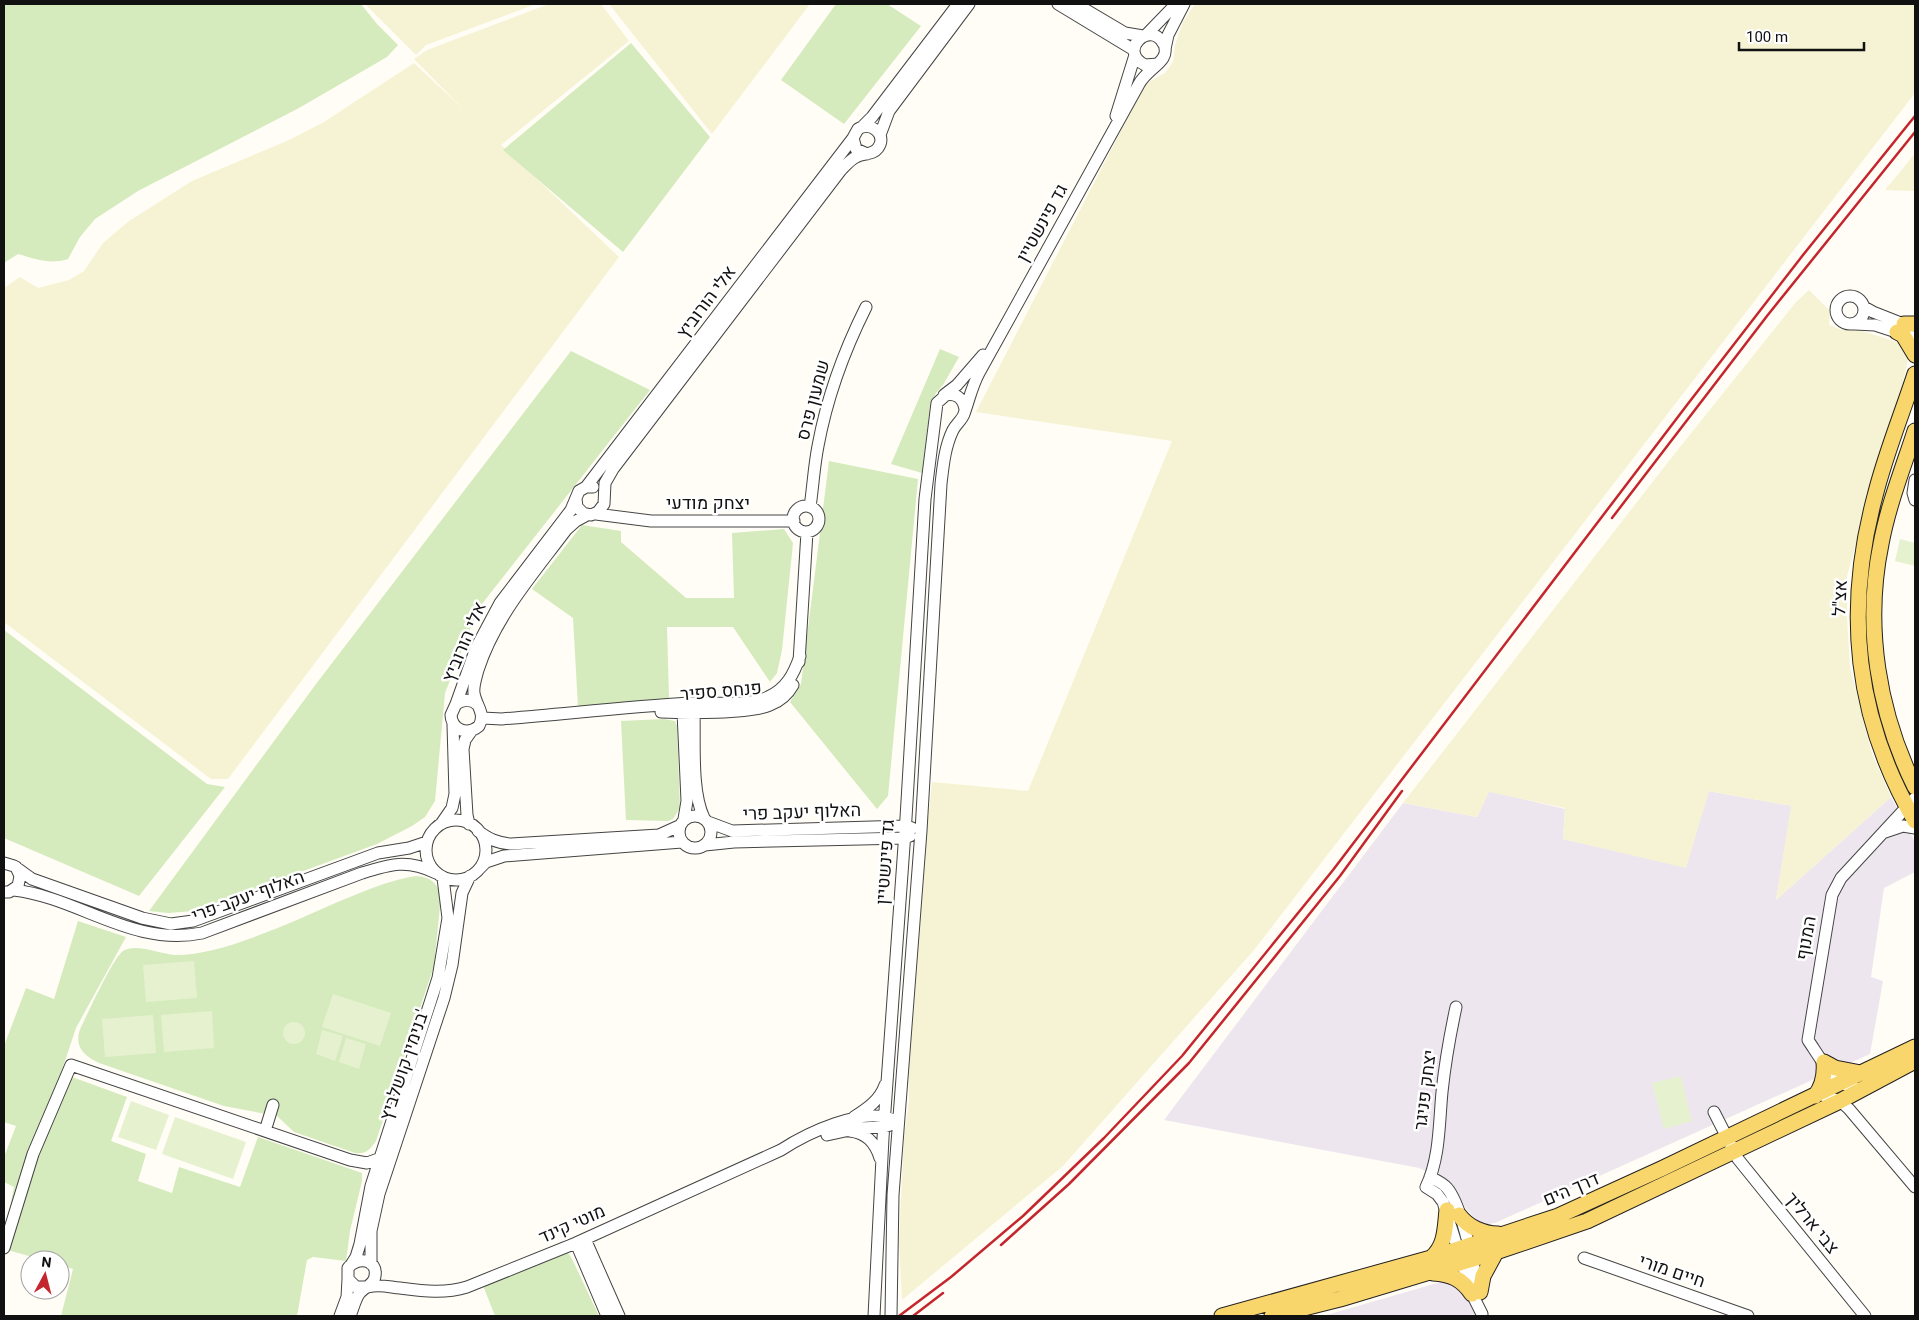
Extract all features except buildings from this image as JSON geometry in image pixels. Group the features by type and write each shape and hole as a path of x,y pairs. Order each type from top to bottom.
{"main road":[{"path":"1908,327 1903,335 1915,355"},
{"name":"אצ\"ל","path":"1915,374 1875,495 1865,540 1858,587 1857,613 1861,662 1874,729 1883,756 1911,802 1915,821"},
{"name":"אצ\"ל","path":"1915,431 1891,504 1881,543 1874,596 1874,633 1889,725 1910,771 1915,787"},
{"name":"דרך הים","path":"1223,1315 1431,1258 1496,1252 1587,1221 1840,1101 1862,1083 1915,1047"},
{"name":"דרך הים","path":"1272,1316 1340,1299 1424,1273 1504,1233 1579,1208 1841,1082 1862,1083 1915,1061"},
{"path":"1817,1095 1823,1080 1824,1062 1862,1083"},
{"path":"1431,1258 1436,1254 1443,1241 1453,1212 1481,1231 1494,1234 1504,1233"},
{"path":"1424,1273 1450,1275 1463,1282 1476,1293 1496,1252"},
{"path":"1290,1316 1340,1299"}],"street":[{"path":"958,4 872,117 856,130 853,138 856,149 867,154 878,149 881,141 880,135 888,111 969,4"},
{"path":"1058,4 1135,53"},
{"path":"1076,4 1125,33 1160,38 1165,46 1165,51"},
{"path":"1176,4 1145,36 1136,42 1135,53 1137,60 1145,65 1158,64 1162,60 1168,35 1184,4"},
{"name":"גד פינשטיין","path":"1113,131 1121,97 1135,53"},
{"name":"גד פינשטיין","path":"965,409 975,382 1143,77 1158,64"},
{"path":"863,126 872,127 880,135"},
{"name":"אלי הורוביץ","path":"586,487 853,138"},
{"name":"אלי הורוביץ","path":"604,499 605,483 613,469 829,186 854,158 867,154"},
{"path":"1855,324 1862,318 1864,307 1861,300 1852,296 1843,298 1837,304 1836,314 1846,324 1855,324 1868,323 1908,327"},
{"name":"שמעון פרס","path":"810,507 817,448 824,416 842,359 866,307"},
{"path":"1864,307 1908,327 1915,338"},
{"name":"גד פינשטיין","path":"942,397 966,377 1002,332"},
{"path":"950,394 962,400 965,409 964,415 960,420 950,423 938,416 936,411 937,403 942,397 950,394"},
{"name":"גד פינשטיין","path":"874,1314 884,1121 908,790 925,499 936,411"},
{"name":"גד פינשטיין","path":"892,1310 893,1195 921,831 941,484 947,447 954,428 960,420"},
{"path":"1915,480 1912,493 1915,500"},
{"path":"604,499 603,507 591,514 577,508 576,499 579,491 586,487 598,489 611,510 623,517"},
{"name":"אלי הורוביץ","path":"456,704 476,648 492,616 571,510 576,499"},
{"path":"810,507 817,512 818,523 815,528 807,532 798,530 794,516 799,509 810,507"},
{"name":"אלי הורוביץ","path":"478,705 474,694 476,678 485,652 500,621 566,530 576,521 591,514"},
{"name":"יצחק מודעי","path":"591,514 651,521 794,521"},
{"name":"פנחס ספיר","path":"482,718 502,719 622,709 749,710 771,705 784,696 794,685 798,672 807,532"},
{"path":"454,725 462,731 472,730 479,726 482,718 478,705 470,700 465,700 456,704 451,715 454,725 455,794 452,808 441,824 432,832 426,849 428,862 440,875 457,880 475,873 486,862 504,856 682,842"},
{"path":"689,709 700,810 711,832 705,845 696,848 686,846 678,834 687,802 689,709"},
{"path":"472,730 465,740 463,749 467,815 482,837 486,850 483,864 475,873"},
{"path":"874,827 886,825 897,818 904,806 908,790"},
{"name":"המנוף","path":"1841,1082 1808,1040 1832,894 1841,878 1911,802"},
{"path":"441,824 455,820 474,827 489,839 499,843 511,844 658,835 694,815 706,820"},
{"name":"האלוף יעקב פרי","path":"706,820 732,832 874,827 905,832"},
{"path":"1884,833 1903,826 1915,828"},
{"name":"האלוף יעקב פרי","path":"705,845 878,838 905,832 921,831"},
{"path":"878,838 895,844 903,855"},
{"name":"האלוף יעקב פרי","path":"8,864 32,879 142,918 171,924 193,921 378,853 409,848 427,842"},
{"path":"8,864 19,872 20,882 9,891"},
{"name":"האלוף יעקב פרי","path":"9,891 51,898 138,931 182,936 210,930 362,873 394,864 412,864 440,875"},
{"name":"בנימין קושלביץ'","path":"371,1264 371,1231 377,1202 444,998 452,965 462,893 475,873"},
{"name":"בנימין קושלביץ'","path":"351,1265 360,1244 371,1186 438,978 448,918 440,875"},
{"name":"יצחק פניגר","path":"1456,1007 1446,1058 1436,1157 1428,1182 1453,1212 1482,1315"},
{"path":"4,1248 33,1154 71,1065 350,1160 368,1174 371,1186"},
{"path":"882,1165 878,1151 869,1138 845,1126 872,1105 883,1092 887,1081"},
{"path":"1853,1113 1855,1101 1862,1083"},
{"path":"1817,1095 1840,1101 1853,1113 1915,1186"},
{"path":"265,1130 273,1105"},
{"name":"צבי ארליך","path":"1714,1112 1734,1152 1865,1316"},
{"name":"מוטי קינד","path":"368,1287 378,1285 432,1292 450,1291 483,1281 580,1241 781,1150 809,1135 845,1126 872,1116 884,1121"},
{"path":"884,1121 898,1122"},
{"path":"350,1160 367,1162 381,1158"},
{"path":"580,1241 607,1316"},
{"path":"580,1241 619,1316"},
{"name":"חיים מורי","path":"1584,1258 1748,1316"},
{"path":"340,1316 348,1293 347,1272 351,1265 362,1260 371,1264 375,1277 357,1297 350,1316"},
{"path":"348,1279 356,1287 368,1287"}],"shaded area":[{"path":"365,4 536,4 426,45 416,55"},
{"path":"549,4 601,4 629,41 501,145 619,257 228,779 211,779 4,622 4,288 20,277 38,288 69,280 84,271 103,243 129,221 192,181 289,140 324,122 414,63 463,109 414,59 427,50"},
{"path":"609,4 810,4 712,134"},
{"path":"1195,4 1915,4 1915,93 1254,950 1063,1166 902,1300 899,1240 904,1137 909,1102 908,1010 932,782 1028,791 1172,441 976,412 1145,84 1165,73 1173,62 1175,45 1183,22"},
{"path":"1915,153 1915,191 1885,190 1904,167"},
{"path":"1809,290 1830,311 1829,325 1842,330 1859,330 1900,343 1907,352 1908,359 1895,418 1868,501 1847,576 1850,667 1872,754 1891,797 1776,900 1791,806 1709,791 1686,868 1563,839 1565,808 1489,792 1477,817 1403,803 1672,457 1796,302"},
{"path":"1489,791 1565,809 1563,839 1686,867 1708,791 1792,806 1776,900 1891,797 1915,842 1915,872 1884,888 1871,977 1883,981 1870,1054 1495,1223 1481,1225 1462,1204 1443,1178 1419,1168 1164,1120 1403,803 1477,817"},
{"path":"1451,1279 1472,1304 1475,1316 1323,1316"}],"green space":[{"path":"4,4 361,4 377,24 398,45 387,57 299,108 138,191 95,219 80,237 68,259 49,261 18,254 4,263"},
{"path":"836,4 887,4 921,26 844,124 781,80"},
{"path":"631,43 710,137 623,252 503,150"},
{"path":"940,349 959,357 943,385 936,393 930,407 922,473 891,464"},
{"path":"571,351 650,390 478,609 445,693 435,801 425,817 377,844 194,911 168,913 149,911 316,684"},
{"path":"829,461 918,479 888,796 877,809 790,702 801,684"},
{"path":"582,525 621,531 621,542 686,598 734,598 732,533 784,529 793,543 782,650 777,673 770,682 733,627 667,627 669,698 578,707 573,618 532,589"},
{"path":"1900,539 1915,543 1915,566 1895,561"},
{"path":"4,630 207,784 225,787 139,896 4,838"},
{"path":"664,719 675,721 677,726 680,808 673,819 668,821 626,820 621,721"},
{"path":"416,876 432,881 441,896 434,966 376,1141 367,1151 355,1153 294,1132 277,1116 224,1106 99,1063 88,1057 81,1049 78,1039 81,1027 107,974 123,951 141,948 175,955 213,950 293,922 377,886"},
{"path":"78,921 126,937 76,1028 61,1073 127,1097 111,1141 146,1154 138,1181 172,1193 179,1167 240,1187 258,1137 362,1173 346,1261 313,1257 307,1260 297,1316 61,1316 65,1300 70,1300 70,1281 73,1269 70,1268 70,1250 20,1250 20,1254 4,1249 4,1235 14,1187 4,1182 4,1157 16,1126 4,1122 4,1046 26,988 54,999"},
{"path":"194,961 197,998 146,1002 143,965"},
{"path":"333,994 391,1013 380,1046 322,1027"},
{"path":"212,1011 214,1048 164,1052 161,1015"},
{"path":"153,1015 156,1053 105,1057 102,1019"},
{"path":"294,1022 302,1025 305,1033 302,1041 294,1044 286,1041 283,1033 286,1025"},
{"path":"322,1030 343,1036 335,1061 316,1054"},
{"path":"346,1038 366,1044 359,1069 339,1062"},
{"path":"1681,1076 1692,1121 1664,1129 1652,1083"},
{"path":"131,1101 169,1115 156,1150 118,1137"},
{"path":"175,1117 246,1142 233,1179 162,1154"},
{"path":"565,1251 573,1261 599,1316 495,1316 482,1283"}],"railway":[{"path":"899,1316 951,1277 1023,1216 1104,1138 1182,1056 1333,870 1687,405 1803,255 1915,116"},
{"path":"1612,518 1767,316 1915,132"},
{"path":"1001,1245 1069,1184 1189,1063 1340,876 1402,791"},
{"path":"913,1316 943,1293"}]}
